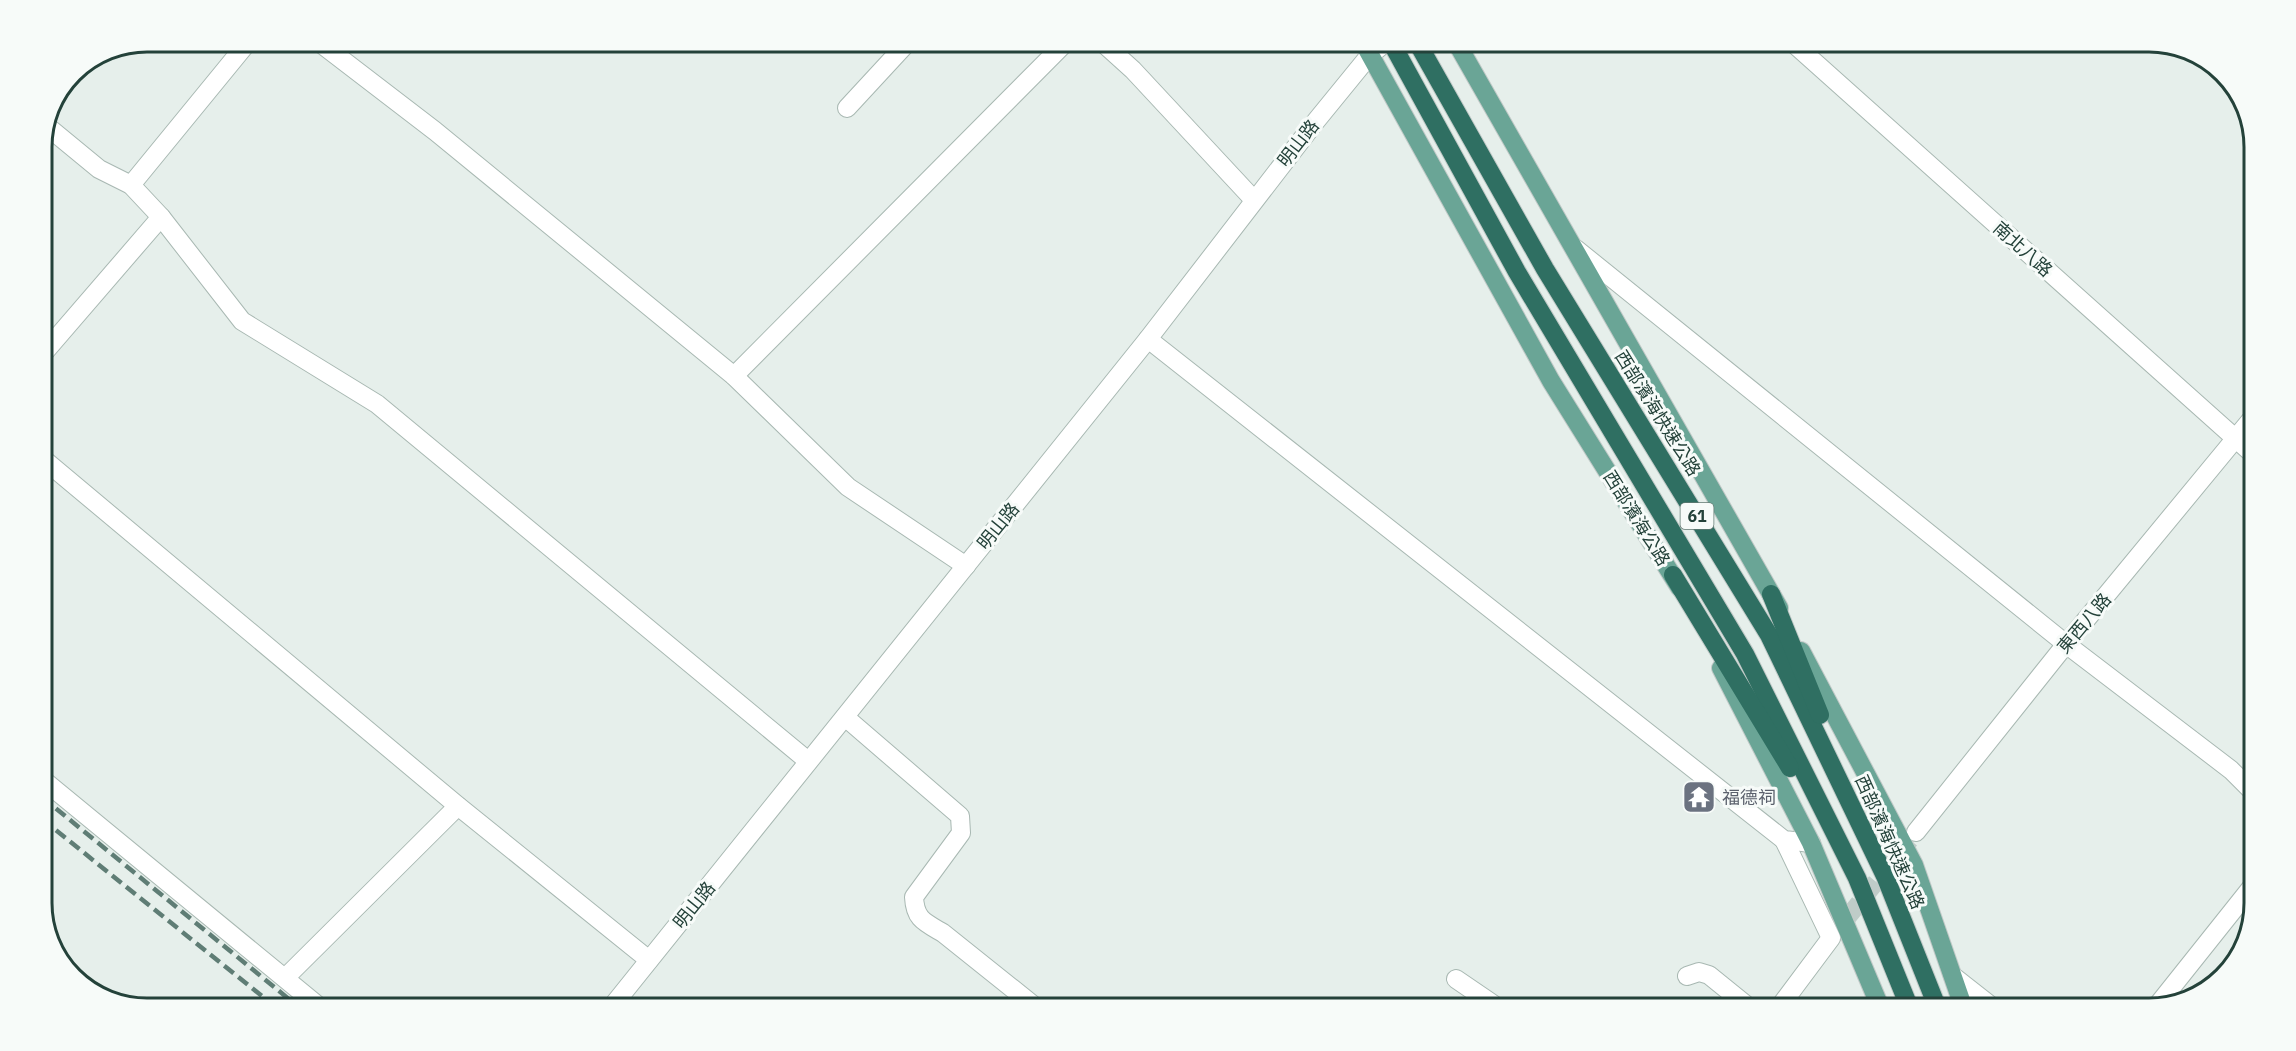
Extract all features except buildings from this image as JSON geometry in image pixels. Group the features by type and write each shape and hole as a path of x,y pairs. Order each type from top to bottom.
{"highway":[{"name":"61","path":"1396,52 1517,273 1745,654 1857,878 1906,998"},
{"name":"西部濱海快速公路","path":"1423,52 1545,269 1769,635 1885,876 1934,998"},
{"path":"1673,575 1857,878"},
{"path":"1771,594 1885,876"}],"main road":[{"name":"西部濱海公路","path":"1368,52 1551,381 1673,575 1811,843 1876,998"},
{"name":"61","path":"1462,52 1771,594 1914,865 1960,998"}],"street":[{"path":"131,184 240,52"},
{"path":"332,52 435,131 734,376 848,487 966,566"},
{"path":"847,108 899,52"},
{"path":"734,376 1056,52"},
{"path":"1112,52 1133,70 1254,200"},
{"name":"明山路","path":"619,998 1148,339 1364,52"},
{"name":"南北八路","path":"1803,52 2243,446"},
{"path":"54,132 99,169 131,184 161,217 242,321 377,404 808,761"},
{"path":"53,342 161,217"},
{"path":"1576,249 2066,644 2231,770 2244,783"},
{"path":"1148,339 1784,840 1832,938 1786,998"},
{"name":"東西八路","path":"1916,832 2066,644 2243,430"},
{"path":"53,467 458,806 649,960"},
{"path":"846,717 960,816 961,833 914,897 915,912 926,924 943,933 1024,998"},
{"path":"53,788 309,998"},
{"path":"285,978 458,806"},
{"path":"1784,840 1811,843"},
{"path":"2164,997 2244,897"},
{"path":"1687,976 1699,972 1708,975 1737,998"},
{"path":"1953,976 1981,998"},
{"path":"1456,979 1484,998"}],"tunnel":[{"path":"1831,938 1913,836"}],"railway":[{"path":"53,806 288,998"},
{"path":"53,828 264,998"}],"place":[{"name":"福德祠","path":"1699,797"}]}
